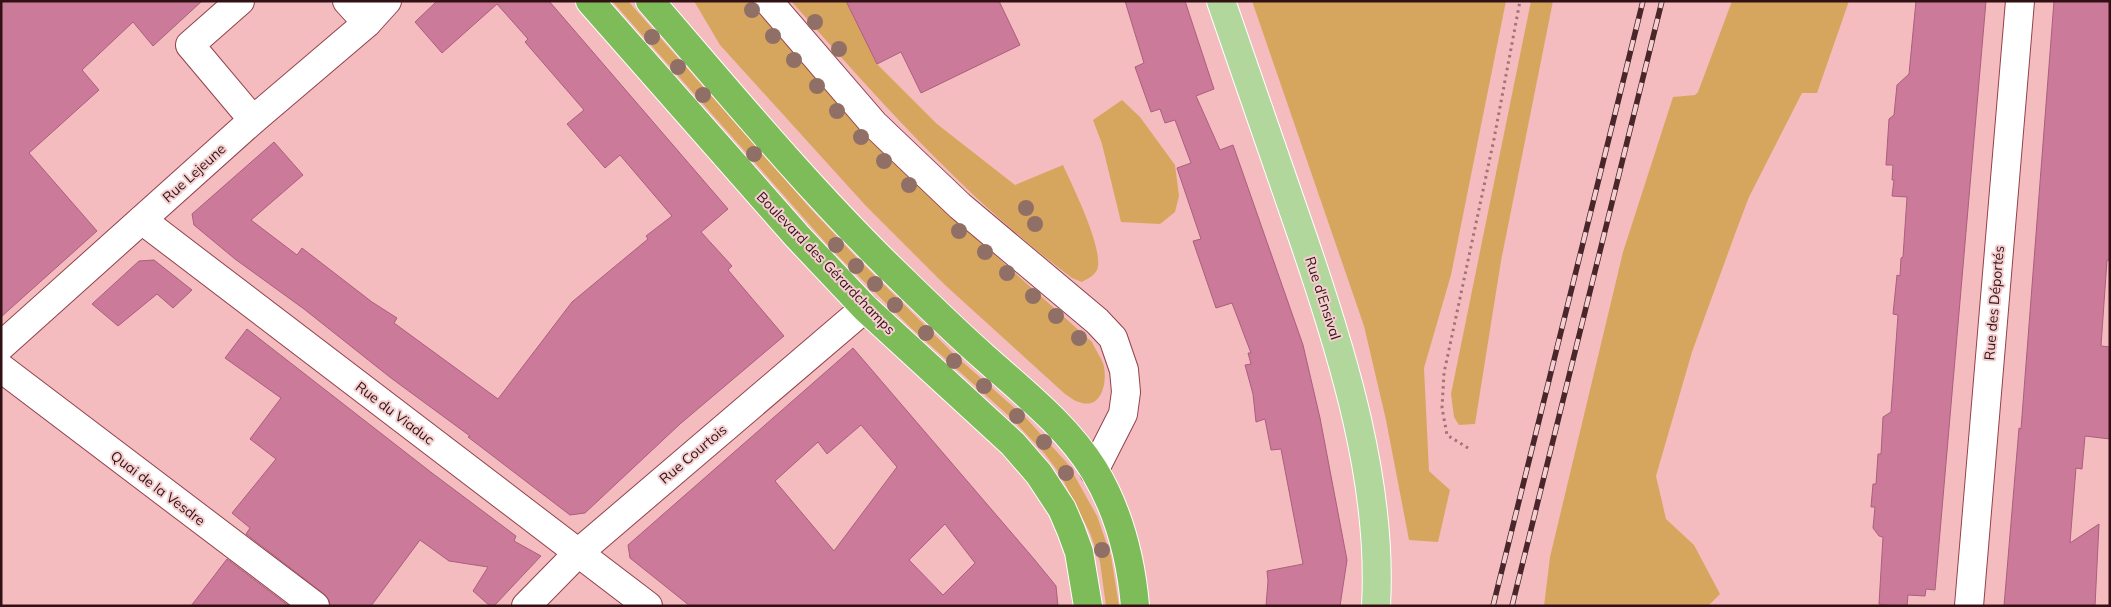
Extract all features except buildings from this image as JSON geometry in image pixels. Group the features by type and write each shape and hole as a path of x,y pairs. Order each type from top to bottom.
{"highway":[{"name":"Boulevard des Gérardchamps","path":"590,1 797,236 865,308 1013,444 1039,474 1062,509 1071,530 1079,552 1088,606"},
{"path":"650,1 818,192 960,336 1051,416 1080,451 1094,471 1109,500 1120,529 1135,606"}],"main road":[{"name":"Rue d'Ensival","path":"1221,1 1329,314 1348,382 1370,494 1378,578 1376,606"}],"street":[{"path":"240,1 190,45 253,120"},
{"path":"347,1 367,22"},
{"name":"Rue Lejeune","path":"1,346 253,120 367,22 388,1"},
{"path":"768,1 874,124 960,206 1098,321 1113,338 1124,370 1125,399 1123,414 1094,471"},
{"name":"Rue des Déportés","path":"1969,606 2020,1"},
{"name":"Rue du Viaduc","path":"142,220 648,606"},
{"name":"Rue Courtois","path":"526,606 578,552 865,308"},
{"name":"Quai de la Vesdre","path":"1,368 316,606"}],"path":[{"path":"1468,448 1447,435 1442,408 1444,373 1494,139 1520,1"}],"shaded area":[{"path":"612,1 628,1 809,207 859,260 957,357 1026,418 1068,464 1097,516 1111,556 1119,606 1106,606 1100,562 1090,533 1060,474 1045,454 1010,417 911,328 832,250"},
{"path":"694,1 750,1 849,116 910,179 1092,342 1103,363 1105,377 1102,392 1098,398 1094,402 1087,404 1075,401 1065,394 945,285 866,206 720,45"},
{"path":"791,1 846,1 877,64 937,124 1015,185 1063,165 1080,202 1096,248 1098,261 1097,270 1094,274 1082,282 1072,278 995,215 924,147"},
{"path":"1252,1 1506,1 1451,275 1424,368 1429,471 1450,490 1438,542 1409,540 1386,420 1364,326"},
{"path":"1531,1 1553,1 1501,261 1475,424 1459,425 1454,417 1451,394"},
{"path":"1732,1 1849,1 1817,93 1802,93 1749,197 1692,352 1656,476 1666,519 1694,545 1720,594 1708,606 1544,606 1550,557 1623,252 1673,97 1695,95 1698,92"},
{"path":"1122,100 1140,117 1175,165 1179,196 1175,212 1160,224 1121,222 1102,144 1093,120"}],"railway":[{"path":"1493,606 1643,1"},
{"path":"1512,606 1662,1"}]}
